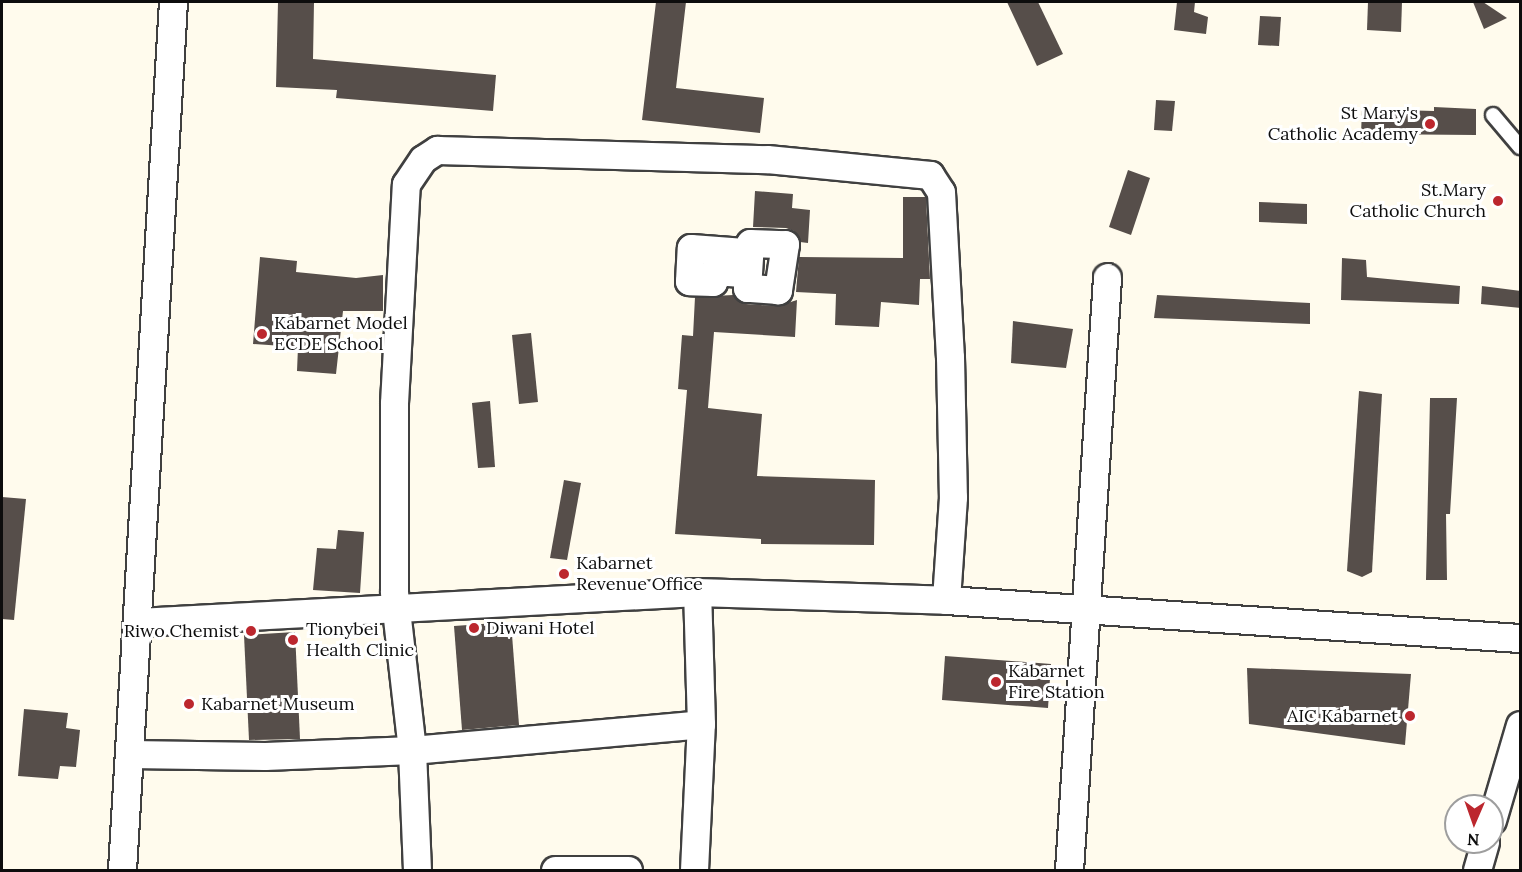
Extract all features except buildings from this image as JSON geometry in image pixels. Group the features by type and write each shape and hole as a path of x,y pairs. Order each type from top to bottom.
{"street":[{"path":"122,870 173,2"},
{"path":"417,870 412,750 397,608 391,520 406,184 423,159 437,150 464,147 767,159 930,175 941,192 950,357 953,497 946,600"},
{"path":"1069,870 1107,277"},
{"path":"138,622 697,592 946,600 1086,612 1314,621 1521,638"},
{"path":"694,870 701,724 697,592"},
{"path":"130,754 264,756 412,750 701,724"},
{"path":"1500,794 1521,725"},
{"path":"1477,870 1482,854"},
{"path":"555,870 628,870"}],"lane":[{"path":"1493,115 1521,147"}],"place":[{"name":"St Mary's Catholic Academy","path":"1430,124"},
{"name":"St.Mary Catholic Church","path":"1498,201"},
{"name":"Kabarnet Model ECDE School","path":"262,334"},
{"name":"Kabarnet Revenue Office","path":"564,574"},
{"name":"Diwani Hotel","path":"474,628"},
{"name":"Riwo Chemist","path":"251,631"},
{"name":"Tionybei Health Clinic","path":"293,640"},
{"name":"Kabarnet Fire Station","path":"996,682"},
{"name":"Kabarnet Museum","path":"189,704"},
{"name":"AIC Kabarnet","path":"1410,716"}]}
